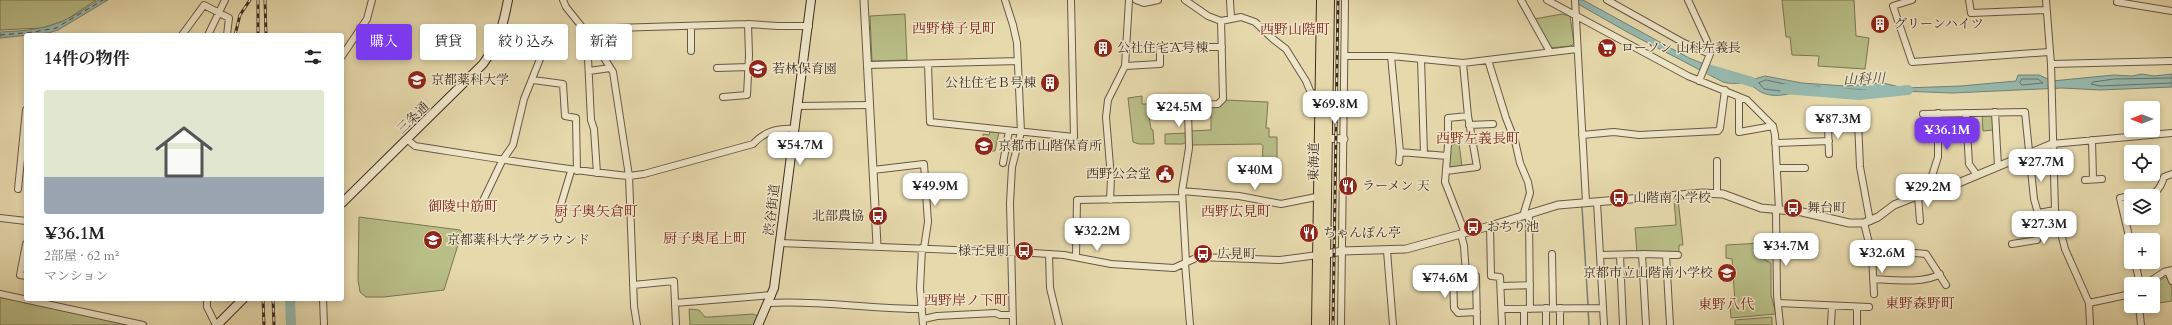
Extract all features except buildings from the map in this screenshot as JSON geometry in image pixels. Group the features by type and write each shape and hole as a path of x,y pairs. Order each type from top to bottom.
{"highway":[{"name":"東海道","path":"1322,0 1321,94 1324,138"},
{"name":"東海道","path":"1324,325 1322,255 1324,138 1329,0"},
{"name":"東海道","path":"1317,325 1322,255"}],"main road":[{"name":"三条通","path":"344,202 483,64 498,41 504,27 508,0"},
{"name":"渋谷街道","path":"758,325 772,295 809,26 811,0"},
{"path":"216,325 241,301"}],"street":[{"path":"209,33 224,0"},
{"path":"344,53 368,19 372,0"},
{"path":"563,0 566,8 594,42 610,68 615,82 629,176 633,286 637,325"},
{"path":"864,0 877,245"},
{"path":"1005,0 1013,25 1018,61 1021,132 1012,167 1010,203 1013,325"},
{"path":"928,64 930,122 1074,137 1071,0"},
{"path":"1110,200 1111,178 1106,117 1108,100 1125,66 1129,0"},
{"path":"1136,0 1149,3 1158,0"},
{"path":"1185,0 1208,16 1220,21 1241,17 1255,22 1273,40 1286,49 1306,81 1311,93 1321,94"},
{"path":"1230,0 1231,18"},
{"path":"1341,325 1346,0"},
{"path":"1521,0 1550,52"},
{"path":"1548,0 1575,13 1699,81 1725,90 1754,104 1773,126 1777,168 1778,303 1780,325"},
{"path":"1575,0 1586,202"},
{"path":"1607,0 1684,43 1710,54"},
{"path":"1688,0 1707,41 1710,54 1699,81"},
{"path":"1912,0 1893,6 1912,62 2049,52"},
{"path":"1969,0 1971,13 2046,10"},
{"path":"2046,0 2051,66 2055,210 2065,249 2090,303 2090,325"},
{"path":"2160,0 2161,8"},
{"path":"2117,2 2172,11"},
{"path":"183,33 204,5 228,18 227,33"},
{"path":"1190,325 1182,194 1189,148 1189,107 1191,105 1218,104 1222,101 1222,47 1220,21"},
{"path":"723,97 747,95 748,24"},
{"path":"632,28 748,24 809,26"},
{"path":"691,26 691,51"},
{"path":"1125,66 1160,64 1160,47 1222,47"},
{"path":"1345,56 1391,56 1463,63 1577,49"},
{"path":"1391,56 1400,152 1399,162"},
{"path":"1421,59 1424,154"},
{"path":"480,207 502,160 513,145 524,98 540,60"},
{"path":"588,60 597,173"},
{"path":"1488,60 1530,192 1526,215 1530,285 1524,325"},
{"path":"868,65 1018,61"},
{"path":"2051,66 2172,61"},
{"path":"1446,171 1477,167 1469,125 1463,63"},
{"path":"716,68 748,67"},
{"path":"589,71 610,68"},
{"path":"533,80 563,84 565,116 576,118 574,171 559,211 559,220"},
{"path":"1582,136 1614,132 1639,135 1718,131 1720,128 1725,90"},
{"path":"1739,96 1739,132 1773,126"},
{"path":"798,106 870,105"},
{"path":"1995,112 1998,166"},
{"path":"1923,114 2025,112 2028,154 2038,213 2037,240 2012,244"},
{"path":"1934,190 1932,179 1938,157 1938,113"},
{"path":"1966,113 1969,164 1977,175"},
{"path":"1466,274 1463,233 1447,192 1445,182 1448,118 1468,116"},
{"path":"1858,121 1860,167 1872,255 1874,294"},
{"path":"1469,125 1493,124"},
{"path":"1828,127 1829,154"},
{"path":"408,140 415,146 574,171 629,176 644,174 752,144 759,137 773,129 795,129"},
{"path":"18,189 24,130"},
{"path":"1002,163 1010,131"},
{"path":"780,242 877,245 1049,254 1076,257 1110,264 1174,268 1198,257 1280,260 1342,251 1388,251 1413,247 1490,226 1558,205 1703,193 1717,193 1761,208 1802,212 1849,223 1867,222 1894,205 1977,175 2052,144 2172,133"},
{"path":"1324,138 1344,139"},
{"path":"2092,140 2093,179"},
{"path":"1775,143 1829,141"},
{"path":"1400,152 1447,156"},
{"path":"1717,161 1717,193"},
{"path":"873,170 924,164 928,222 923,248 920,288 924,322 938,316 996,313 1000,315 1012,315"},
{"path":"1777,168 1806,168"},
{"path":"2160,190 2164,177 2172,174"},
{"path":"2085,180 2102,179"},
{"path":"1076,257 1077,200 1110,200 1182,194 1239,196 1281,204 1323,196"},
{"path":"1918,196 1920,221"},
{"path":"2124,197 2120,198 2124,215"},
{"path":"1597,202 1604,325"},
{"path":"2038,213 2055,210"},
{"path":"0,218 24,221"},
{"path":"1490,226 1491,276 1500,277 1502,325"},
{"path":"1388,251 1393,325"},
{"path":"1872,255 1915,253 1926,254 1946,285"},
{"path":"1049,254 1050,288 1058,325"},
{"path":"1552,254 1553,308"},
{"path":"1642,254 1646,325"},
{"path":"1600,255 1678,255"},
{"path":"1620,255 1623,325"},
{"path":"1666,255 1670,325"},
{"path":"24,256 20,275 24,276"},
{"path":"2159,277 2170,271 2172,281"},
{"path":"1477,312 1458,313 1454,308 1453,276 1466,274 1476,276 1477,312 1477,325"},
{"path":"1873,279 1916,280 1934,278 1940,274"},
{"path":"633,286 674,281 676,325"},
{"path":"1501,286 1530,285"},
{"path":"0,294 24,299"},
{"path":"675,303 772,295"},
{"path":"2090,303 2124,296"},
{"path":"32,301 143,325"},
{"path":"207,301 206,307 216,325"},
{"path":"323,301 324,325"},
{"path":"768,303 796,302 887,309 922,309"},
{"path":"1778,303 1869,307"},
{"path":"1831,325 1832,306"},
{"path":"1857,307 1857,325"},
{"path":"1546,308 1546,325"},
{"path":"1560,308 1560,325"},
{"path":"1502,309 1603,308"},
{"path":"2140,313 2141,325"}],"green space":[{"path":"0,0 96,0 66,20 42,28 0,30"},
{"path":"1782,0 1854,0 1856,36 1869,38 1865,69 1818,66 1819,56 1792,55 1790,37 1786,37"},
{"path":"905,14 907,60 872,61 870,16"},
{"path":"1562,14 1570,16 1574,43 1571,46 1549,48 1534,19"},
{"path":"1142,96 1142,104 1147,104 1151,129 1153,130 1154,144 1139,144 1133,142 1128,98"},
{"path":"1224,100 1268,102 1266,128 1269,128 1269,137 1277,137 1277,170 1268,168 1264,163 1263,146 1261,144 1190,145 1190,131 1211,130 1211,106"},
{"path":"1982,115 1990,115 1993,118 1993,130 1983,131"},
{"path":"990,132 999,132 995,151 982,151 983,134 989,135"},
{"path":"1187,133 1186,142 1183,144 1165,144 1165,134"},
{"path":"1459,143 1462,167 1452,168 1448,165 1451,144"},
{"path":"1674,199 1678,199 1683,245 1679,245 1679,253 1637,253 1635,228 1676,225"},
{"path":"359,217 460,230 462,232 444,290 384,297 366,297 360,292 358,280"},
{"path":"1762,243 1765,247 1765,260 1771,263 1771,295 1776,314 1731,318 1730,304 1735,303 1732,259 1726,258 1726,245"},
{"path":"2165,277 2169,280 2172,288 2172,301 2160,303 2160,280"},
{"path":"0,297 132,325 0,325"},
{"path":"689,309 699,310 705,317 753,314 758,316 754,325 690,325"},
{"path":"1772,317 1772,325 1735,325 1735,320"}],"water":[{"path":"98,0 108,0 58,30 48,33 24,33 24,36 0,38 0,32 41,28 63,21"},
{"path":"1571,0 1583,0 1689,58 1709,66 1728,79 1751,80 1765,76 1802,83 1845,86 1883,83 1904,88 1961,86 2016,81 2018,75 2039,75 2052,81 2114,75 2132,76 2142,74 2154,76 2172,74 2172,87 2100,90 2062,88 1952,93 1850,89 1827,90 1818,86 1790,94 1769,95 1747,84 1723,82 1629,33"}],"waterway":[{"name":"山科川","path":"1708,69 1752,82"},
{"name":"山科川","path":"1785,89 1859,95 1908,90"},
{"path":"1582,207 1588,305"},
{"path":"290,301 291,325"},
{"path":"1588,309 1589,325"}],"ferry route":[{"path":"0,35 34,32 56,28 103,0"}],"railway":[{"path":"236,33 240,15 250,0"},
{"path":"258,0 258,33"},
{"path":"265,0 266,33"},
{"path":"1333,325 1338,0"},
{"path":"263,301 264,325"},
{"path":"273,301 274,325"}],"place":[{"name":"グリーンハイツ","path":"1880,24"},
{"name":"公社住宅Ａ号棟","path":"1103,48"},
{"name":"ローソン 山科左義長","path":"1607,48"},
{"name":"若林保育園","path":"758,69"},
{"name":"京都薬科大学","path":"417,80"},
{"name":"公社住宅Ｂ号棟","path":"1050,83"},
{"name":"京都市山階保育所","path":"984,146"},
{"name":"西野公会堂","path":"1165,174"},
{"name":"ラーメン 天","path":"1348,186"},
{"name":"山階南小学校","path":"1619,198"},
{"name":"舞台町","path":"1793,208"},
{"name":"北部農協","path":"878,216"},
{"name":"おちり池","path":"1473,227"},
{"name":"ちゃんぽん亭","path":"1309,233"},
{"name":"京都薬科大学グラウンド","path":"433,240"},
{"name":"様子見町","path":"1024,251"},
{"name":"広見町","path":"1203,254"},
{"name":"京都市立山階南小学校","path":"1727,273"}],"district":[{"name":"西野様子見町","path":"954,28"},
{"name":"西野山階町","path":"1295,29"},
{"name":"西野左義長町","path":"1478,138"},
{"name":"御陵中筋町","path":"463,206"},
{"name":"厨子奥矢倉町","path":"596,211"},
{"name":"西野広見町","path":"1236,211"},
{"name":"厨子奥尾上町","path":"705,238"},
{"name":"西野岸ノ下町","path":"966,300"},
{"name":"東野森野町","path":"1920,303"},
{"name":"東野八代","path":"1726,304"}]}
